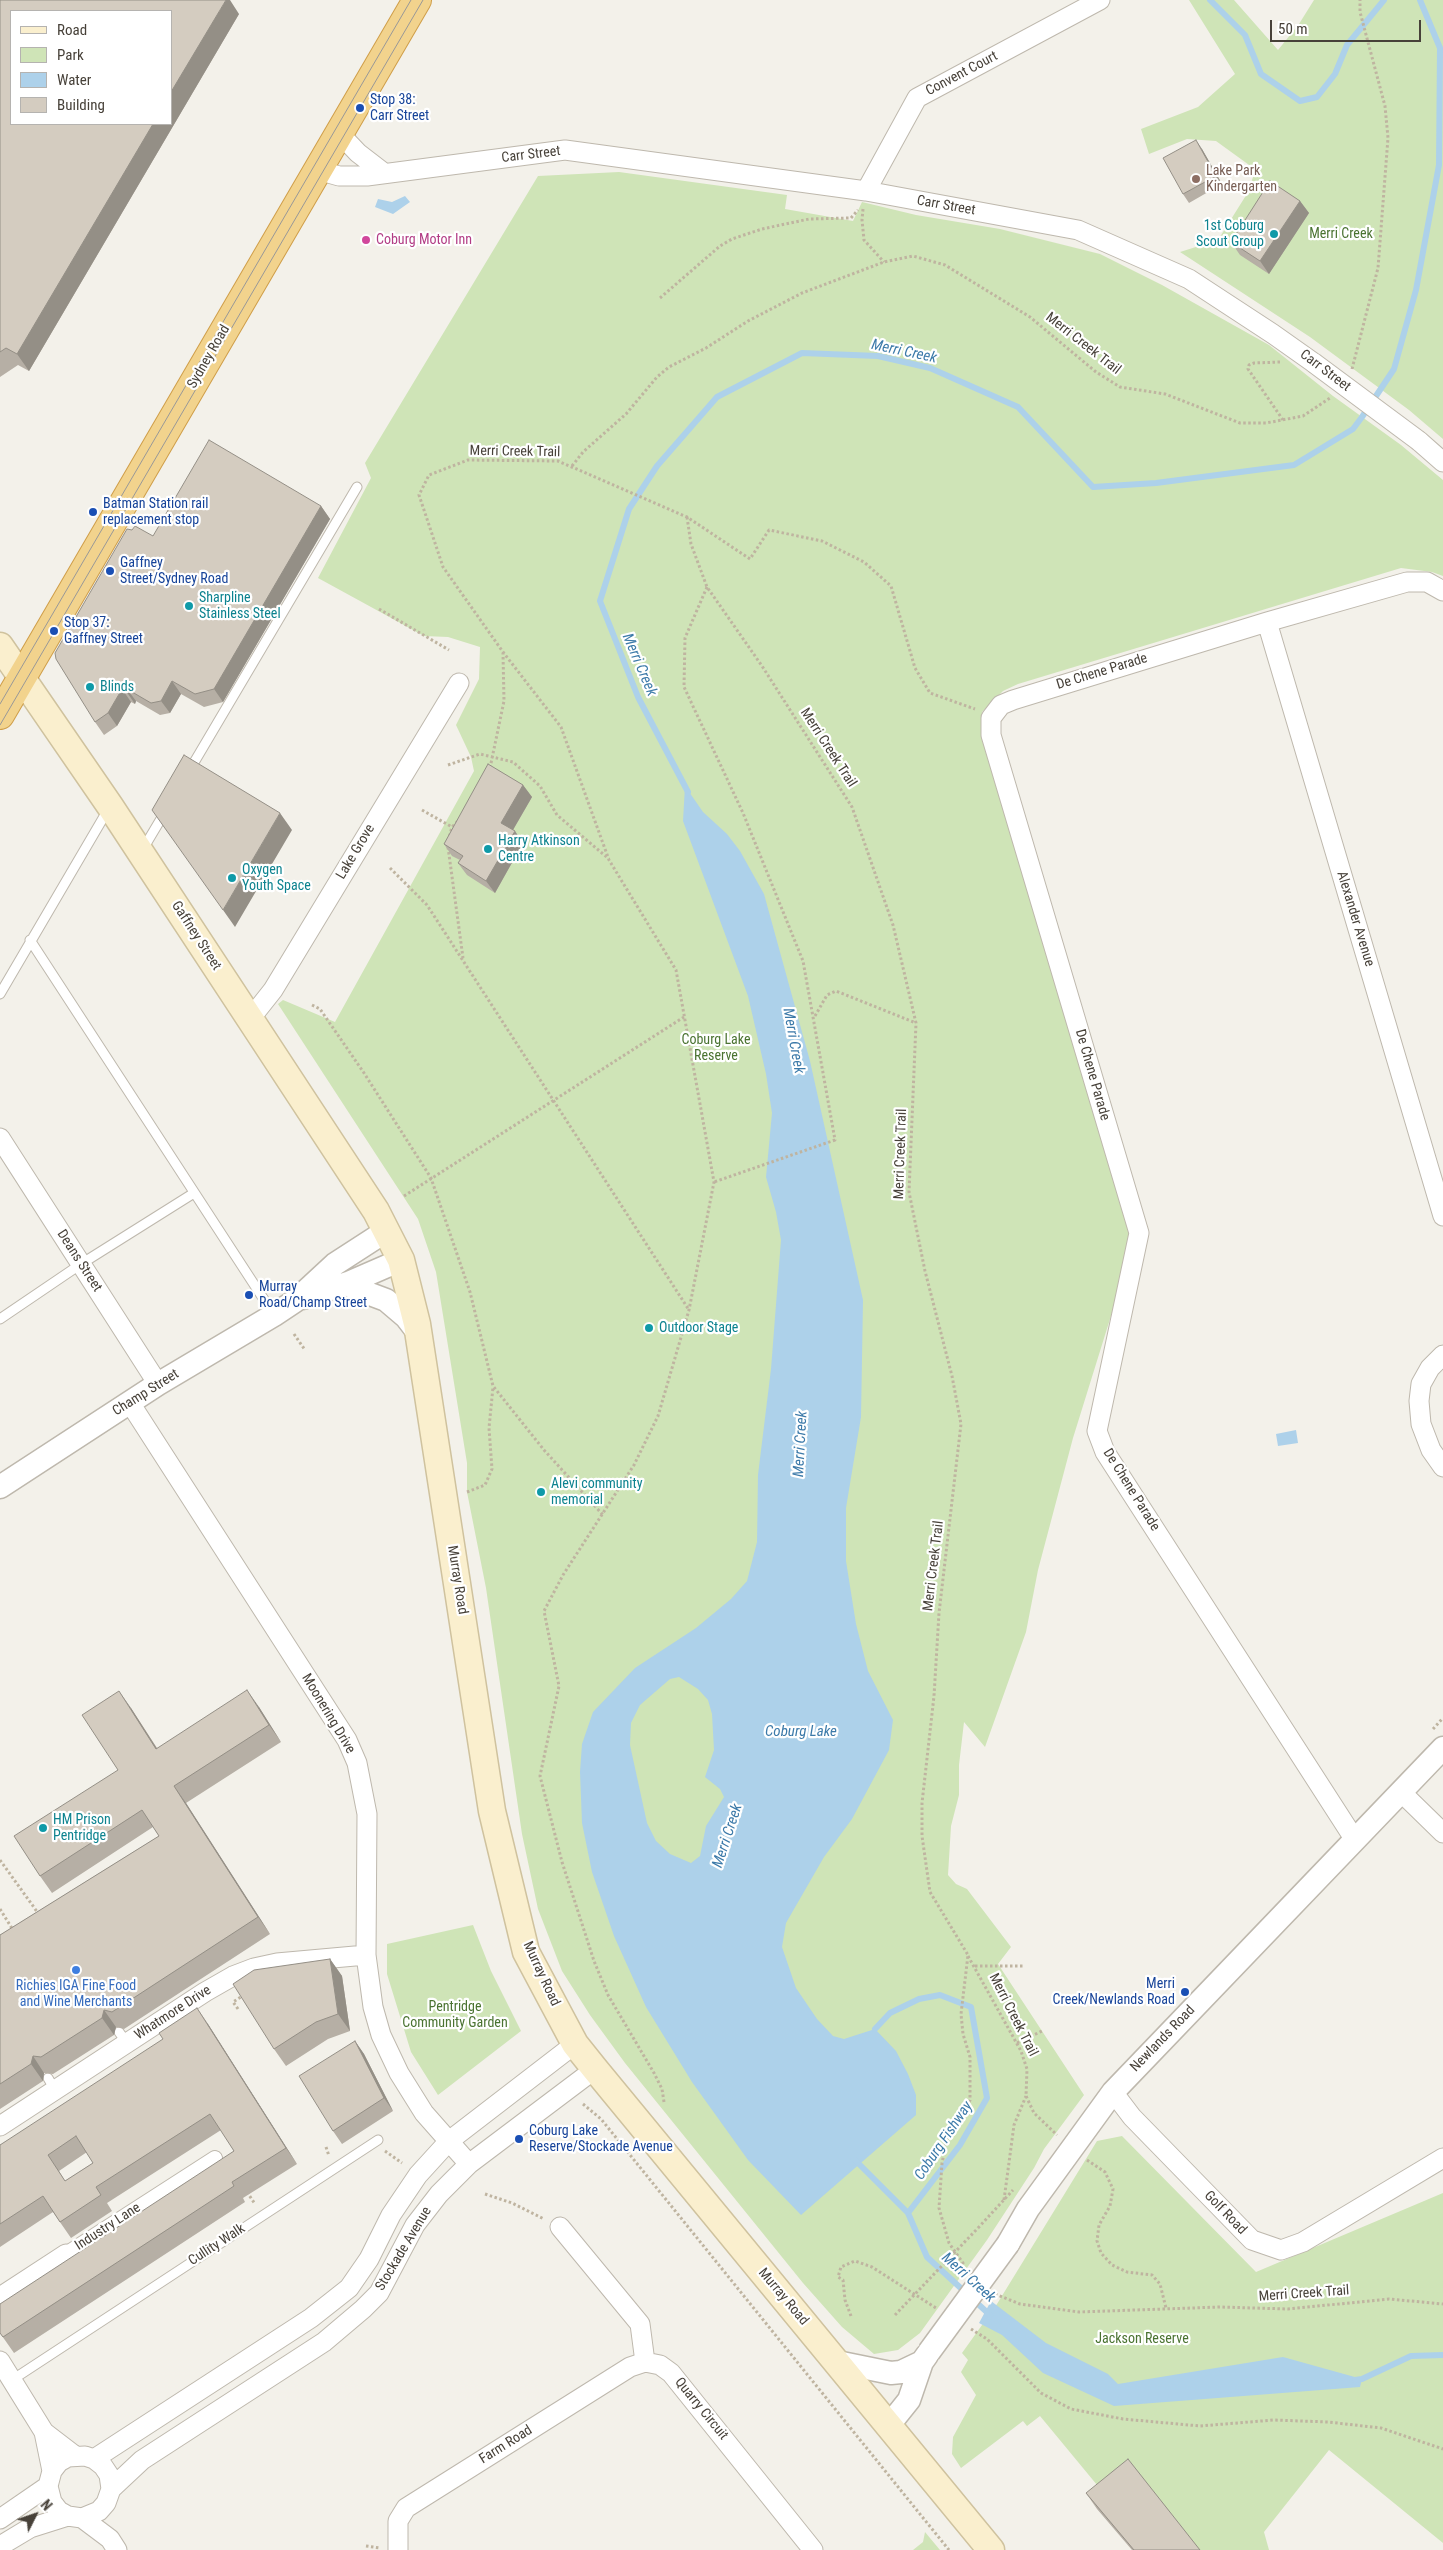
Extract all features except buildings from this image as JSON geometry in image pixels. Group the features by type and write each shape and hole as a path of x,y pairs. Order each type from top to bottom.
{"highway":[{"name":"Sydney Road","path":"0,714 417,0"}],"main road":[{"name":"Gaffney Street","path":"0,646 141,852 374,1208 386,1231"},
{"name":"Murray Road","path":"386,1231 401,1260 419,1334 492,1811 526,1952 575,2044 595,2070 991,2550"}],"street":[{"name":"Convent Court","path":"865,196 917,98 1100,0"},
{"path":"339,133 358,153 384,173"},
{"name":"Carr Street","path":"318,170 351,178 565,150 1078,230 1189,279 1308,359 1419,441 1443,462"},
{"name":"De Chene Parade","path":"1355,1840 1105,1452 1098,1431 1139,1233 991,735 991,718 1001,705 1013,700 1267,622 1407,582 1427,582 1443,591"},
{"name":"Alexander Avenue","path":"1267,622 1443,1216"},
{"name":"Lake Grove","path":"250,1019 273,990 459,683"},
{"name":"Deans Street","path":"0,1138 158,1384"},
{"name":"Champ Street","path":"0,1487 158,1384 274,1315 295,1301 335,1264 386,1231"},
{"name":"Champ Street","path":"295,1301 348,1283 401,1260"},
{"path":"348,1283 354,1288 386,1300 406,1317 419,1334"},
{"path":"1443,1355 1430,1368 1421,1384 1419,1401 1421,1424 1431,1450 1443,1467"},
{"name":"Moonering Drive","path":"130,1403 347,1740 359,1772 367,1814 366,1955 374,2007 381,2035 398,2073 413,2097 424,2113 469,2164"},
{"name":"Newlands Road","path":"890,2426 909,2400 926,2357 1008,2244 1028,2209 1079,2157 1113,2092 1443,1748"},
{"path":"1401,1792 1443,1833"},
{"name":"Whatmore Drive","path":"0,2126 52,2084 123,2037 205,1992 254,1968 277,1962 366,1955"},
{"name":"Stockade Avenue","path":"94,2459 311,2318 349,2288 369,2259 391,2215 418,2175 449,2141 575,2044"},
{"name":"Stockade Avenue","path":"109,2496 142,2460 324,2342 363,2309 379,2293 392,2272 415,2225 439,2194 469,2164 595,2070"},
{"name":"Golf Road","path":"1113,2092 1132,2118 1252,2240 1281,2250 1303,2242 1443,2158"},
{"name":"Industry Lane","path":"0,2297 215,2158"},
{"path":"560,2227 640,2324 645,2362"},
{"name":"Newlands Road","path":"837,2362 891,2373 901,2372 926,2357"},
{"path":"0,2361 44,2432 74,2455 94,2459 103,2466 108,2475 114,2544"},
{"name":"Farm Road","path":"398,2550 398,2521 406,2508 630,2367 645,2362"},
{"name":"Quarry Circuit","path":"645,2362 660,2365 671,2373 813,2550"},
{"path":"44,2432 52,2502 59,2511 75,2517 114,2544"},
{"path":"0,2519 50,2479 59,2462 74,2455"},
{"path":"0,2546 30,2528 99,2511 109,2496"}],"lane":[{"path":"184,779 357,487"},
{"path":"141,852 169,805"},
{"path":"0,994 110,806"},
{"path":"30,940 274,1315"},
{"path":"0,1319 81,1264 194,1193"},
{"name":"Cullity Walk","path":"12,2380 378,2140"}],"path":[{"path":"1348,375 1355,363 1378,268 1388,138 1385,106 1365,34 1360,12 1360,0"},
{"path":"865,196 862,220 864,240 884,262"},
{"path":"660,298 720,246 732,239 762,229 809,219 851,218 865,196"},
{"name":"Merri Creek Trail","path":"572,466 583,452 638,401 657,376 669,367 706,348 748,321 802,293 884,262 913,256 945,265 1030,317 1096,372 1120,387 1165,394 1240,423 1266,423 1303,416 1333,396"},
{"path":"1283,420 1248,369 1249,365 1308,359"},
{"name":"Merri Creek Trail","path":"503,652 443,567 419,494 429,475 468,460 558,461 687,517 691,544 707,587 762,666 852,807 893,925 916,1023 909,1192 921,1254 952,1376 961,1424 940,1613 934,1696 922,1803 922,1836 930,1892 975,1966 1017,2043 1027,2069 1026,2096"},
{"path":"687,517 750,559 769,530 822,541 864,562 891,586 915,668 930,693 982,712 991,718"},
{"path":"707,587 685,638 684,687 743,813 803,961 835,1140 714,1182"},
{"path":"379,610 450,650"},
{"path":"488,776 494,758 504,700 503,652"},
{"path":"503,652 560,727 609,860 676,970 714,1182 689,1310 658,1416 634,1465 563,1575 544,1611 558,1686 540,1776 562,1862 594,1961 608,1995 662,2089 664,2102"},
{"path":"448,765 480,754 514,762 540,786 557,815 609,860"},
{"path":"422,810 452,827"},
{"path":"463,961 447,837 452,827 464,814"},
{"path":"390,868 427,905 689,1310"},
{"path":"814,1016 827,995 836,991 916,1023"},
{"path":"312,1005 320,1010 364,1073 430,1178 470,1292 493,1386 489,1428 492,1469 485,1485 467,1492"},
{"path":"404,1196 684,1017"},
{"path":"294,1334 305,1350"},
{"path":"493,1386 544,1450 603,1515"},
{"path":"1,1860 37,1914 44,1909"},
{"path":"0,1910 16,1935"},
{"name":"Merri Creek Trail","path":"967,2269 949,2243 939,2208 942,2163 948,2134 965,2112 970,2100 970,2056 963,2034 961,2014 968,1955"},
{"path":"975,1966 1023,1966"},
{"path":"238,2010 233,2002 240,1998"},
{"path":"1017,2043 1042,2031"},
{"path":"1026,2096 1034,2113 1079,2157 1105,2172 1113,2189 1110,2206 1099,2225 1097,2241 1102,2253 1112,2264 1127,2272 1152,2275 1160,2284 1166,2308"},
{"path":"1004,2200 1014,2125 1026,2096"},
{"path":"583,2104 602,2119 949,2550"},
{"path":"378,2140 386,2151 418,2175"},
{"path":"326,2148 330,2155"},
{"path":"243,2186 250,2197"},
{"path":"895,2315 1016,2187"},
{"path":"485,2194 512,2203 560,2227"},
{"path":"851,2316 845,2300 843,2280 838,2276 841,2267 855,2261 872,2267 940,2310"},
{"name":"Merri Creek Trail","path":"992,2292 1005,2299 1034,2306 1079,2312 1166,2308 1288,2309 1389,2299 1443,2304"},
{"path":"963,2324 987,2339 1042,2393 1072,2410 1123,2419 1200,2426 1274,2420 1328,2422 1381,2428 1443,2449"}],"green space":[{"name":"Merri Creek","path":"1189,0 1234,0 1278,50 1299,24 1314,0 1443,0 1443,439 1409,410 1310,337 1180,252 1218,240 1245,197 1256,170 1216,141 1187,139 1149,154 1141,129 1198,107 1235,74"},
{"name":"Coburg Lake Reserve","path":"619,172 787,195 785,209 853,221 862,202 916,215 1000,229 1100,254 1162,285 1269,345 1333,396 1401,445 1443,480 1443,576 1432,572 1401,568 1018,684 1003,691 982,712 981,736 1133,1245 1073,1438 1038,1570 1026,1632 985,1747 964,1722 959,1765 959,1795 951,1826 948,1875 956,1884 967,1889 1011,1947 998,1964 1084,2095 1044,2149 1034,2168 987,2240 920,2333 898,2350 874,2354 842,2327 803,2283 625,2063 590,2015 562,1971 538,1909 522,1834 486,1588 467,1492 467,1463 436,1272 418,1219 278,1004 283,1000 335,1022 474,771 471,757 456,725 479,679 480,647 448,637 424,636 318,578 371,478 365,463 538,176"},
{"name":"Pentridge Community Garden","path":"473,1925 491,1971 521,2031 438,2095 411,2052 387,1974 387,1944"},
{"name":"Jackson Reserve","path":"1122,2136 1256,2272 1443,2193 1443,2543 1329,2450 1264,2532 1269,2550 1199,2550 1102,2491 1040,2416 1027,2426 1023,2421 961,2468 952,2454 953,2437 976,2395 961,2372 968,2360 962,2353 997,2304 1097,2141"},
{"path":"925,2532 940,2550 913,2550 923,2542"}],"water":[{"path":"405,196 410,202 393,214 375,207 378,199 392,202"},
{"name":"Coburg Lake","path":"685,786 703,812 727,834 740,851 764,894 810,1061 863,1300 861,1417 846,1508 846,1561 856,1624 868,1671 893,1720 889,1750 852,1819 824,1857 786,1923 782,1947 796,1988 817,2019 833,2036 844,2039 875,2029 896,2051 916,2095 916,2115 801,2215 748,2160 692,2082 646,2007 614,1936 592,1872 582,1823 580,1772 582,1744 593,1712 635,1668 696,1628 731,1599 747,1581 757,1542 758,1475 771,1369 781,1240 776,1212 766,1177 772,1113 766,1074 748,996 683,821","holes":["679,1677 698,1689 708,1700 712,1714 714,1750 705,1777 720,1789 724,1797 706,1826 700,1856 691,1863 670,1854 656,1841 647,1823 630,1745 631,1723 640,1705 670,1679"]},
{"path":"1296,1430 1298,1443 1278,1446 1276,1434"},
{"path":"991,2301 1046,2343 1108,2374 1118,2384 1283,2357 1362,2379 1360,2387 1114,2406 1043,2373 1002,2335 979,2323"}],"waterway":[{"path":"1210,0 1245,35 1261,74 1300,101 1317,97 1335,74 1347,45 1384,0"},
{"name":"Merri Creek","path":"688,792 638,697 600,601 629,509 657,466 717,397 802,353 878,356 930,368 1018,407 1093,487 1156,483 1294,465 1353,429 1362,417 1394,369 1416,290 1439,165 1440,48 1420,0"},
{"name":"Coburg Fishway","path":"875,2029 890,2013 919,1999 940,1995 971,2007 987,2098 960,2145 908,2213"},
{"name":"Merri Creek","path":"854,2159 908,2213 927,2257 990,2315"},
{"name":"Merri Creek","path":"1355,2380 1362,2379 1411,2356 1443,2355"}],"tram line":[{"path":"0,704 411,0"},
{"path":"0,725 423,0"}],"place":[{"name":"Stop 38: Carr Street","path":"360,108"},
{"name":"Lake Park Kindergarten","path":"1196,179"},
{"name":"1st Coburg Scout Group","path":"1274,234"},
{"name":"Coburg Motor Inn","path":"366,240"},
{"name":"Batman Station rail replacement stop","path":"93,512"},
{"name":"Gaffney Street/Sydney Road","path":"110,571"},
{"name":"Sharpline Stainless Steel","path":"189,606"},
{"name":"Stop 37: Gaffney Street","path":"54,631"},
{"name":"Blinds","path":"90,687"},
{"name":"Harry Atkinson Centre","path":"488,849"},
{"name":"Oxygen Youth Space","path":"232,878"},
{"name":"Murray Road/Champ Street","path":"249,1295"},
{"name":"Outdoor Stage","path":"649,1328"},
{"name":"Alevi community memorial","path":"541,1492"},
{"name":"HM Prison Pentridge","path":"43,1828"},
{"name":"Richies IGA Fine Food and Wine Merchants","path":"76,1970"},
{"name":"Merri Creek/Newlands Road","path":"1185,1992"},
{"name":"Coburg Lake Reserve/Stockade Avenue","path":"519,2139"}]}
